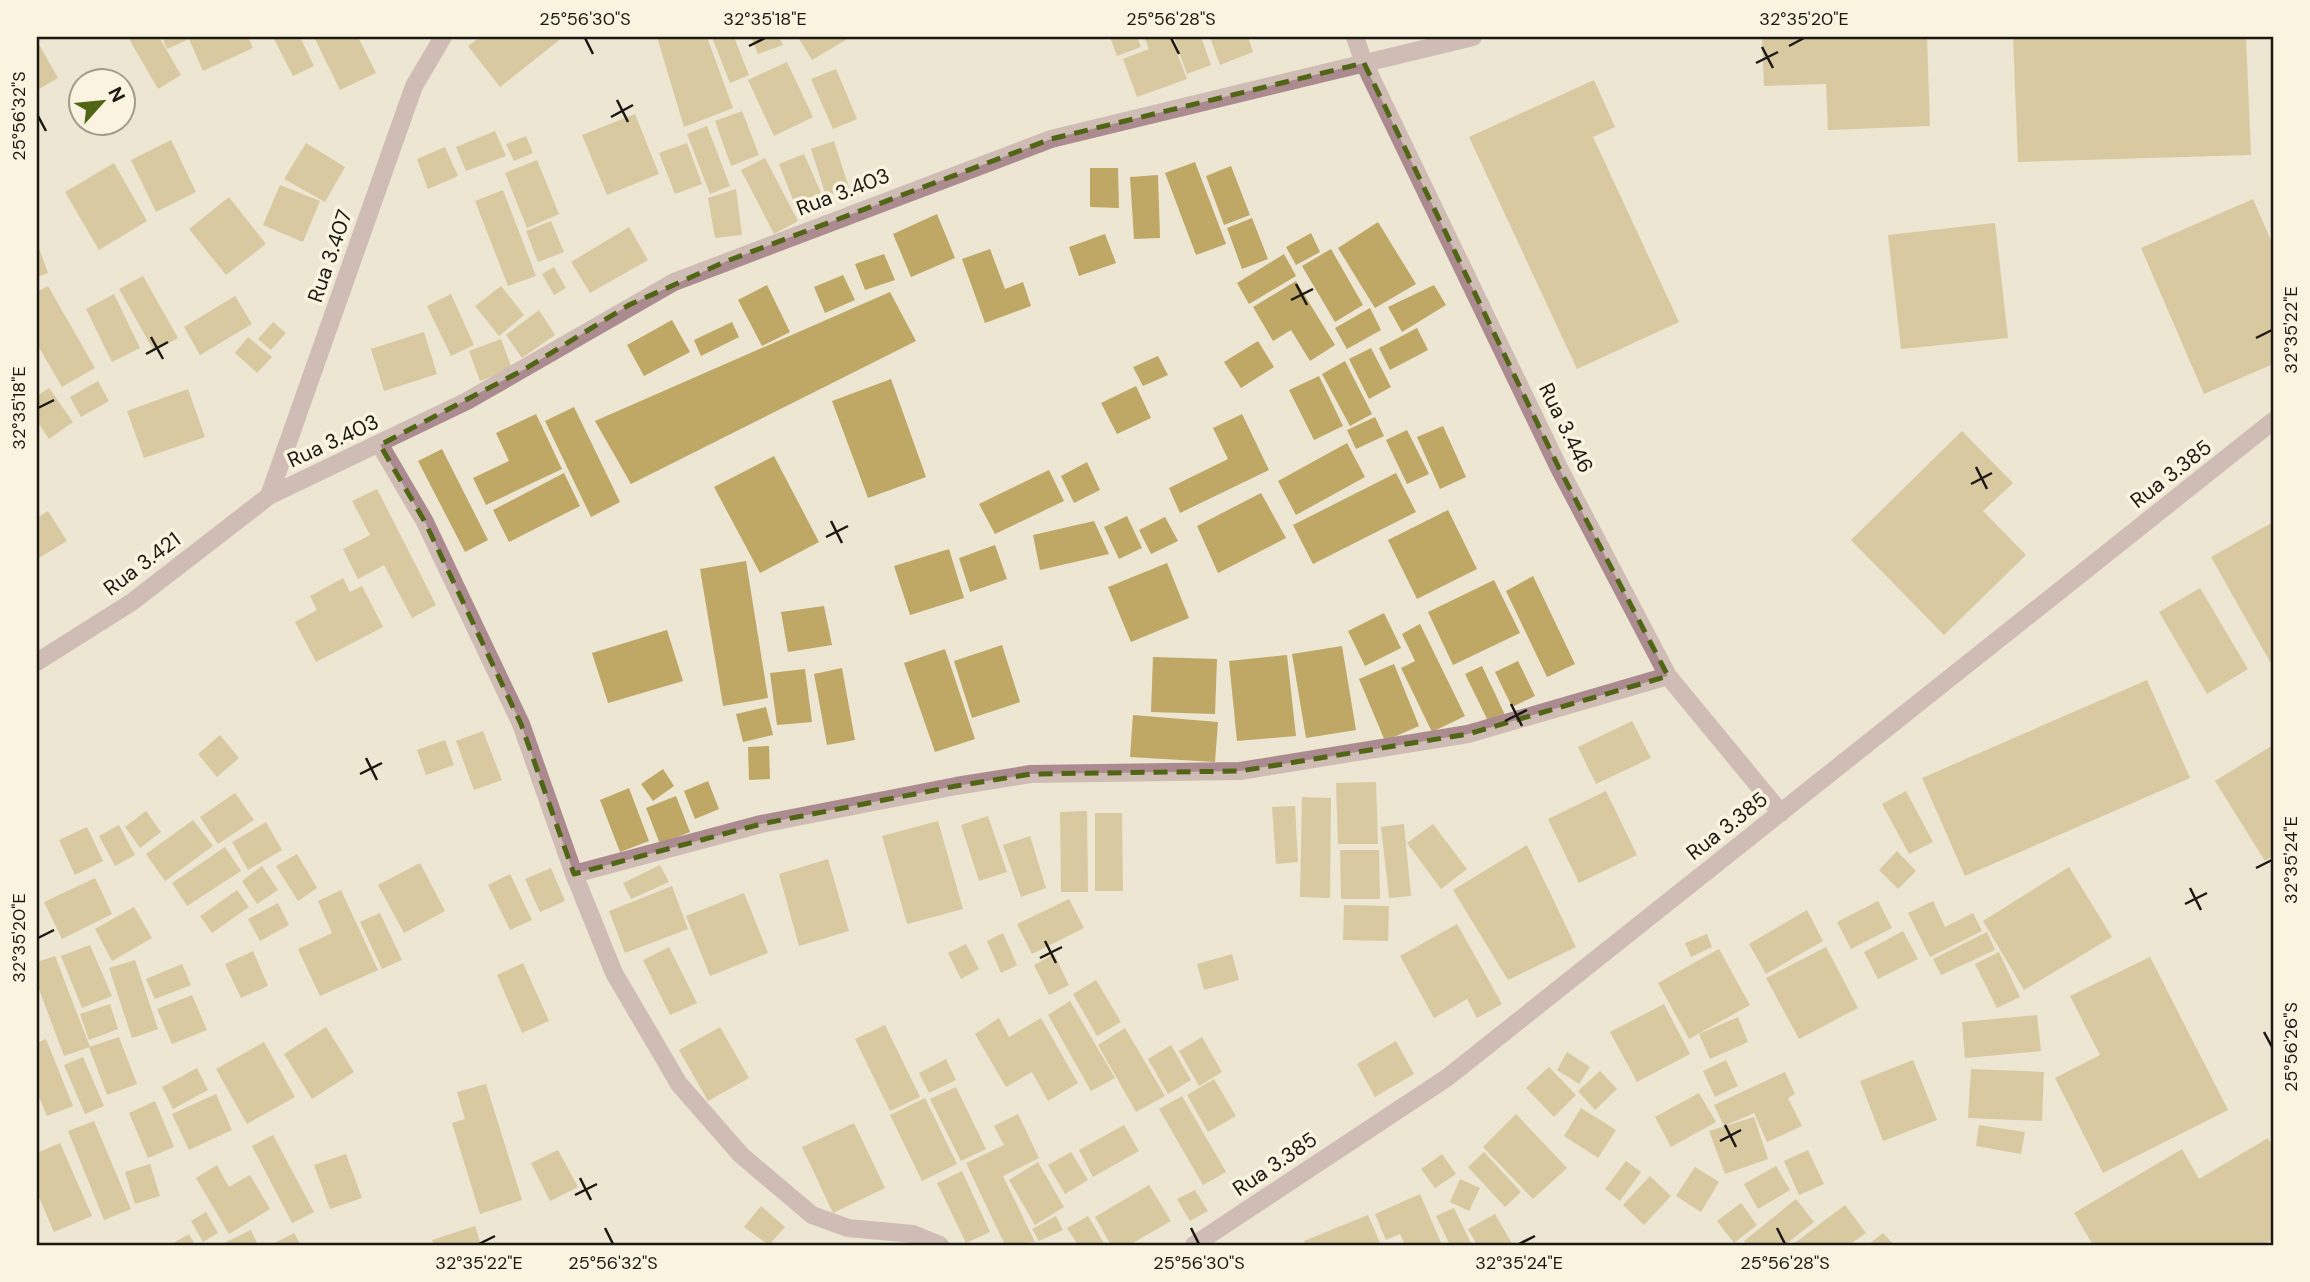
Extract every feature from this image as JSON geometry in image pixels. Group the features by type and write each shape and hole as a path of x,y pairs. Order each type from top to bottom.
{"street":[{"name":"Rua 3.407","path":"269,496 414,86 443,37"},
{"name":"Rua 3.446","path":"1355,37 1364,63 1559,468 1668,676 1781,813"},
{"name":"Rua 3.403","path":"269,496 380,445 502,382 674,282 727,261 1051,139 1474,37"},
{"name":"Rua 3.385","path":"1194,1245 1448,1077 2273,422"},
{"path":"380,445 425,522 521,724 574,874 614,972 672,1073 741,1154 812,1215 848,1228 913,1234 940,1245"},
{"name":"Rua 3.421","path":"37,662 132,602 269,496"},
{"path":"574,874 761,824 1031,774 1240,771 1468,734 1668,676"}],"highlighted area":[{"path":"1364,63 1559,468 1668,676 1468,734 1240,771 1031,774 761,824 574,874 521,724 425,522 380,445 525,369 629,305 727,261 1051,139"}],"building":[{"path":"128,37 159,37 181,75 158,89"},
{"path":"162,37 248,37 253,48 203,71 189,39 167,49"},
{"path":"273,37 300,37 314,66 293,76"},
{"path":"314,37 358,37 376,73 340,90"},
{"path":"480,37 563,37 500,87 468,46"},
{"path":"657,37 707,37 733,108 684,127"},
{"path":"712,37 734,37 749,75 730,83"},
{"path":"751,37 779,37 783,45 758,54"},
{"path":"798,37 851,37 812,60"},
{"path":"1110,37 1137,37 1141,47 1117,56"},
{"path":"1144,37 1171,37 1187,79 1137,97 1123,59 1149,49"},
{"path":"1201,37 1211,65 1187,74 1174,38"},
{"path":"1210,37 1248,37 1253,52 1220,65"},
{"path":"1762,37 1927,37 1930,126 1828,130 1826,84 1764,86"},
{"path":"2013,37 2246,37 2251,155 2018,162"},
{"path":"37,41 58,78 37,90"},
{"path":"787,62 813,117 774,136 748,80"},
{"path":"836,69 857,119 833,129 811,79"},
{"path":"1594,80 1615,127 1593,137 1679,322 1577,369 1469,137"},
{"path":"742,111 759,155 731,166 715,121"},
{"path":"635,114 659,174 607,195 582,135"},
{"path":"707,126 730,186 710,194 687,134"},
{"path":"495,131 506,156 466,171 456,147"},
{"path":"526,136 533,153 514,161 506,144"},
{"path":"171,140 196,192 156,212 131,160"},
{"path":"834,141 849,188 826,196 811,149"},
{"path":"306,143 345,167 325,202 284,179"},
{"path":"687,143 702,184 675,194 659,153"},
{"path":"445,147 458,176 428,189 417,159"},
{"path":"804,154 821,193 795,205 779,164"},
{"path":"765,158 798,221 774,234 741,170"},
{"path":"537,160 559,214 527,228 505,173"},
{"path":"1195,162 1226,244 1196,255 1165,173"},
{"path":"114,163 147,221 99,250 65,192"},
{"path":"1231,166 1250,215 1224,225 1206,176"},
{"path":"1090,168 1118,168 1119,208 1090,207"},
{"path":"1158,175 1160,238 1134,239 1130,177"},
{"path":"280,185 320,201 303,242 263,225"},
{"path":"736,189 742,235 715,238 708,198"},
{"path":"503,190 536,276 508,286 475,201"},
{"path":"229,197 266,244 226,275 189,229"},
{"path":"2253,199 2273,245 2273,364 2204,394 2141,248"},
{"path":"937,214 955,258 911,277 893,234"},
{"path":"1252,218 1268,259 1242,269 1227,228"},
{"path":"551,221 564,252 538,262 526,231"},
{"path":"1378,222 1416,284 1375,308 1338,248"},
{"path":"1995,223 2008,338 1901,349 1888,235"},
{"path":"629,227 648,260 590,293 571,262"},
{"path":"1311,233 1320,252 1296,265 1286,247"},
{"path":"1105,234 1116,263 1079,276 1069,247"},
{"path":"37,243 48,273 37,277"},
{"path":"990,249 1005,289 1023,282 1031,306 985,323 962,259"},
{"path":"1331,249 1363,305 1335,322 1302,266"},
{"path":"884,254 895,280 865,290 855,264"},
{"path":"1284,254 1296,276 1249,304 1237,283"},
{"path":"554,267 566,288 554,295 542,274"},
{"path":"843,275 855,300 825,313 814,287"},
{"path":"143,276 178,338 154,351 119,289"},
{"path":"1296,281 1335,345 1310,361 1291,330 1273,341 1253,307"},
{"path":"767,285 790,332 762,346 738,300"},
{"path":"1434,285 1446,305 1402,332 1388,307"},
{"path":"48,286 95,368 62,387 37,344 37,292"},
{"path":"501,286 524,315 499,336 475,306"},
{"path":"890,292 916,341 631,484 595,421"},
{"path":"114,294 140,348 112,362 86,309"},
{"path":"451,294 474,345 451,356 427,306"},
{"path":"235,296 252,324 200,355 184,327"},
{"path":"1370,308 1381,330 1347,349 1335,328"},
{"path":"539,310 555,335 522,358 506,335"},
{"path":"672,320 690,352 644,376 627,345"},
{"path":"273,322 286,333 271,350 258,339"},
{"path":"732,322 739,337 701,356 694,340"},
{"path":"1417,328 1428,350 1390,370 1379,348"},
{"path":"424,332 437,374 384,391 371,349"},
{"path":"248,337 272,357 257,373 235,353"},
{"path":"501,339 512,369 480,381 469,351"},
{"path":"1258,341 1274,367 1241,388 1224,362"},
{"path":"1371,348 1391,387 1369,399 1349,359"},
{"path":"1158,356 1168,375 1143,386 1133,367"},
{"path":"1345,361 1372,414 1350,426 1322,374"},
{"path":"1319,376 1343,426 1314,440 1289,390"},
{"path":"891,379 926,477 868,498 832,401"},
{"path":"98,381 109,401 81,417 70,397"},
{"path":"1136,386 1151,418 1117,434 1101,403"},
{"path":"49,388 73,422 49,439 37,421 37,396"},
{"path":"188,389 205,437 144,458 127,411"},
{"path":"574,407 620,502 591,517 545,421"},
{"path":"536,414 562,469 486,505 473,478 509,461 496,433"},
{"path":"1242,414 1269,470 1180,513 1169,488 1228,459 1213,428"},
{"path":"1375,417 1384,436 1356,449 1347,430"},
{"path":"1443,426 1466,477 1440,489 1417,437"},
{"path":"1407,430 1429,474 1407,484 1386,440"},
{"path":"1962,431 2013,483 1983,511 2026,555 1944,635 1851,540"},
{"path":"1347,443 1365,477 1296,515 1278,481"},
{"path":"442,449 488,540 465,552 418,461"},
{"path":"774,456 819,542 760,573 714,487"},
{"path":"1087,462 1100,490 1074,503 1061,476"},
{"path":"1049,470 1064,501 995,534 979,504"},
{"path":"564,473 580,506 509,542 493,510"},
{"path":"1396,473 1416,512 1313,564 1293,525"},
{"path":"377,489 436,605 412,618 384,565 358,579 343,549 370,535 352,501"},
{"path":"1261,493 1286,538 1218,573 1197,526"},
{"path":"1448,510 1477,569 1417,599 1388,540"},
{"path":"48,511 67,541 37,559 37,518"},
{"path":"1127,516 1142,548 1119,559 1104,527"},
{"path":"1165,517 1178,541 1151,554 1139,530"},
{"path":"1094,521 1109,554 1040,570 1033,535"},
{"path":"2273,522 2273,667 2211,557"},
{"path":"995,545 1007,579 970,592 959,558"},
{"path":"949,549 964,598 910,615 894,566"},
{"path":"746,561 768,698 723,706 700,569"},
{"path":"1167,563 1189,618 1131,642 1108,587"},
{"path":"1533,576 1575,664 1547,677 1506,591"},
{"path":"343,578 350,592 362,586 383,627 316,662 295,622 317,610 310,596"},
{"path":"1494,580 1520,633 1453,665 1428,612"},
{"path":"2200,588 2248,669 2207,694 2159,612"},
{"path":"824,606 832,645 788,652 781,612"},
{"path":"1384,613 1401,648 1365,666 1348,631"},
{"path":"1420,624 1465,716 1432,732 1401,668 1415,661 1402,634"},
{"path":"667,630 683,681 608,703 592,653"},
{"path":"1002,645 1020,702 972,718 954,661"},
{"path":"1342,646 1356,730 1306,738 1292,654"},
{"path":"945,649 975,739 935,752 904,663"},
{"path":"1287,655 1296,736 1237,741 1229,661"},
{"path":"1153,657 1217,659 1215,714 1151,712"},
{"path":"1518,661 1535,696 1512,707 1495,672"},
{"path":"1394,664 1419,726 1385,741 1359,679"},
{"path":"1482,666 1505,715 1489,723 1465,674"},
{"path":"842,668 855,740 827,745 814,674"},
{"path":"805,669 812,722 777,725 770,673"},
{"path":"2147,680 2190,778 1965,876 1922,778"},
{"path":"766,707 773,735 743,742 736,714"},
{"path":"1133,715 1218,722 1215,762 1130,757"},
{"path":"1632,721 1651,758 1596,784 1578,747"},
{"path":"483,731 502,780 474,790 456,741"},
{"path":"220,735 239,758 217,777 198,754"},
{"path":"445,740 454,765 426,775 417,750"},
{"path":"2273,745 2273,856 2265,861 2215,781"},
{"path":"769,746 770,779 749,780 748,747"},
{"path":"663,769 674,786 653,801 641,784"},
{"path":"708,781 719,809 695,819 684,791"},
{"path":"1376,782 1378,844 1338,844 1336,783"},
{"path":"629,788 649,841 620,852 600,800"},
{"path":"1606,791 1637,855 1579,883 1548,819"},
{"path":"1906,791 1933,842 1909,854 1882,804"},
{"path":"235,793 254,820 218,844 200,817"},
{"path":"676,796 690,832 660,844 646,808"},
{"path":"1302,797 1331,798 1330,898 1300,897"},
{"path":"1295,806 1298,862 1276,864 1272,807"},
{"path":"146,811 161,832 140,848 125,827"},
{"path":"1087,811 1088,892 1061,892 1060,812"},
{"path":"1095,813 1122,813 1123,891 1095,891"},
{"path":"988,816 1007,872 979,881 961,825"},
{"path":"193,820 213,846 165,881 146,854"},
{"path":"938,821 963,909 907,924 882,836"},
{"path":"266,822 282,850 248,870 232,842"},
{"path":"1404,824 1411,896 1389,898 1381,827"},
{"path":"1433,824 1467,869 1441,889 1407,843"},
{"path":"119,825 135,855 115,866 99,836"},
{"path":"87,827 103,861 75,875 59,840"},
{"path":"1030,836 1046,888 1021,897 1003,845"},
{"path":"1527,845 1576,947 1508,980 1453,890"},
{"path":"225,847 241,871 187,906 172,883"},
{"path":"1340,850 1379,850 1380,899 1341,899"},
{"path":"1897,851 1916,871 1898,889 1879,870"},
{"path":"297,854 317,888 298,901 276,866"},
{"path":"828,859 849,931 799,946 779,874"},
{"path":"420,863 445,911 404,933 378,885"},
{"path":"660,865 669,882 631,899 623,883"},
{"path":"262,866 278,890 257,904 242,881"},
{"path":"2069,867 2112,937 2024,990 1983,921"},
{"path":"551,868 565,901 540,912 525,879"},
{"path":"510,874 532,920 510,930 488,885"},
{"path":"95,878 112,914 62,939 44,902"},
{"path":"672,886 688,929 625,953 609,911"},
{"path":"237,890 249,907 212,933 200,916"},
{"path":"341,890 378,970 320,996 298,949 332,933 318,901"},
{"path":"744,893 768,953 710,976 686,916"},
{"path":"1069,899 1084,928 1032,954 1017,924"},
{"path":"1878,901 1892,928 1851,949 1837,922"},
{"path":"1933,901 1945,927 1973,913 1982,931 1930,957 1908,913"},
{"path":"278,903 289,925 260,941 248,919"},
{"path":"1344,905 1389,906 1388,941 1343,940"},
{"path":"134,907 152,938 112,961 95,929"},
{"path":"1807,910 1823,941 1766,974 1749,944"},
{"path":"380,913 402,960 382,969 360,922"},
{"path":"1457,924 1502,1004 1477,1018 1467,999 1434,1018 1400,956"},
{"path":"1903,931 1918,959 1878,979 1864,952"},
{"path":"1987,932 1995,950 1941,975 1933,959"},
{"path":"1003,933 1017,965 1001,973 987,941"},
{"path":"1707,934 1712,947 1691,957 1685,943"},
{"path":"966,944 979,969 961,979 948,953"},
{"path":"90,945 112,996 82,1008 61,956"},
{"path":"669,947 697,1003 670,1015 643,960"},
{"path":"1826,947 1858,1008 1799,1039 1766,978"},
{"path":"1719,949 1750,1005 1689,1039 1658,983"},
{"path":"253,951 268,986 241,998 225,964"},
{"path":"1999,952 2020,997 1997,1008 1975,964"},
{"path":"1054,954 1069,985 1049,995 1034,965"},
{"path":"1232,954 1239,980 1204,990 1197,964"},
{"path":"55,956 90,1047 64,1056 37,984 37,962"},
{"path":"2150,957 2228,1110 2103,1173 2055,1078 2100,1055 2070,996"},
{"path":"135,960 158,1029 132,1038 109,968"},
{"path":"523,963 549,1021 522,1033 497,975"},
{"path":"182,964 191,985 155,999 146,979"},
{"path":"1096,980 1121,1022 1097,1036 1073,994"},
{"path":"192,995 207,1030 172,1044 157,1009"},
{"path":"1070,1001 1115,1078 1091,1091 1048,1015"},
{"path":"110,1004 118,1029 89,1040 80,1014"},
{"path":"1664,1004 1690,1054 1637,1082 1610,1032"},
{"path":"2037,1015 2041,1051 1965,1058 1962,1022"},
{"path":"1738,1017 1748,1042 1710,1059 1699,1034"},
{"path":"999,1018 1009,1037 1041,1018 1078,1083 1048,1101 1032,1072 1006,1087 975,1034"},
{"path":"885,1025 920,1097 890,1111 855,1039"},
{"path":"326,1027 354,1072 312,1099 284,1054"},
{"path":"720,1027 749,1078 708,1101 679,1050"},
{"path":"1125,1028 1165,1096 1136,1112 1098,1045"},
{"path":"119,1037 137,1084 107,1095 89,1047"},
{"path":"1202,1037 1222,1072 1199,1086 1179,1051"},
{"path":"46,1039 73,1106 47,1116 37,1092 37,1043"},
{"path":"1396,1041 1414,1074 1375,1097 1357,1064"},
{"path":"264,1042 295,1097 247,1124 216,1069"},
{"path":"1171,1045 1191,1080 1168,1094 1148,1059"},
{"path":"1567,1052 1590,1067 1579,1084 1557,1070"},
{"path":"83,1057 104,1106 85,1114 64,1065"},
{"path":"946,1059 956,1080 929,1093 919,1073"},
{"path":"1726,1060 1738,1086 1715,1097 1703,1071"},
{"path":"1913,1060 1937,1120 1883,1141 1860,1081"},
{"path":"1549,1067 1576,1095 1554,1117 1526,1088"},
{"path":"197,1068 208,1090 173,1109 162,1087"},
{"path":"1971,1069 2044,1072 2042,1121 1968,1118"},
{"path":"1600,1071 1617,1089 1595,1110 1578,1091"},
{"path":"1785,1072 1795,1094 1788,1098 1802,1126 1767,1142 1754,1113 1724,1126 1714,1105"},
{"path":"1214,1079 1236,1116 1208,1132 1187,1095"},
{"path":"486,1084 522,1200 480,1214 452,1123 465,1119 457,1092"},
{"path":"956,1087 986,1149 961,1161 930,1099"},
{"path":"1699,1093 1716,1122 1671,1147 1655,1117"},
{"path":"216,1094 232,1130 189,1150 172,1114"},
{"path":"1182,1096 1226,1172 1203,1185 1159,1109"},
{"path":"925,1098 957,1164 922,1181 890,1115"},
{"path":"155,1101 174,1147 148,1158 129,1113"},
{"path":"1581,1108 1616,1130 1598,1158 1564,1136"},
{"path":"1018,1114 1039,1158 1003,1176 1035,1242 1005,1245 966,1163 1004,1145 994,1126"},
{"path":"1516,1114 1567,1168 1533,1199 1483,1147"},
{"path":"1754,1117 1768,1159 1725,1174 1709,1131"},
{"path":"94,1121 131,1209 104,1220 68,1131"},
{"path":"854,1123 885,1188 833,1213 802,1147"},
{"path":"1124,1125 1139,1151 1093,1177 1079,1150"},
{"path":"1979,1125 2025,1132 2021,1154 1976,1146"},
{"path":"273,1135 314,1212 292,1223 252,1146"},
{"path":"2268,1138 2273,1146 2273,1239 2263,1245 2093,1245 2074,1213 2182,1149 2199,1179"},
{"path":"60,1143 92,1216 54,1232 37,1193 37,1153"},
{"path":"558,1150 578,1187 550,1201 531,1163"},
{"path":"1808,1150 1824,1184 1799,1195 1784,1161"},
{"path":"1071,1152 1088,1180 1065,1194 1048,1165"},
{"path":"1484,1152 1521,1192 1505,1207 1468,1167"},
{"path":"346,1154 362,1198 330,1209 314,1165"},
{"path":"1442,1154 1456,1174 1435,1188 1421,1169"},
{"path":"1626,1161 1641,1172 1620,1201 1605,1189"},
{"path":"1038,1162 1064,1207 1035,1225 1009,1180"},
{"path":"150,1164 160,1196 135,1204 125,1172"},
{"path":"217,1165 229,1187 250,1175 270,1209 229,1234 196,1178"},
{"path":"1776,1166 1790,1190 1758,1209 1744,1184"},
{"path":"1695,1167 1719,1182 1701,1212 1676,1196"},
{"path":"962,1171 990,1232 966,1243 937,1183"},
{"path":"1650,1176 1671,1196 1644,1225 1623,1205"},
{"path":"1460,1179 1480,1188 1469,1211 1450,1202"},
{"path":"1149,1185 1171,1221 1129,1245 1111,1245 1095,1217"},
{"path":"1195,1190 1208,1211 1190,1221 1177,1199"},
{"path":"1420,1194 1442,1245 1405,1245 1400,1234 1386,1240 1375,1214"},
{"path":"1796,1199 1814,1222 1785,1245 1748,1245 1744,1241"},
{"path":"1741,1203 1757,1225 1734,1243 1717,1221"},
{"path":"1845,1205 1866,1233 1849,1245 1792,1245"},
{"path":"761,1206 785,1227 769,1245 744,1227"},
{"path":"1454,1208 1471,1243 1450,1245 1436,1216"},
{"path":"206,1212 218,1233 203,1242 191,1221"},
{"path":"1495,1214 1513,1245 1477,1245 1468,1229"},
{"path":"1368,1215 1381,1245 1306,1245 1304,1241"},
{"path":"1056,1216 1063,1230 1039,1241 1032,1229"},
{"path":"1088,1216 1105,1245 1078,1245 1067,1228"},
{"path":"475,1226 481,1245 434,1245 432,1240"},
{"path":"251,1230 258,1245 225,1245 224,1243"},
{"path":"294,1233 301,1245 271,1245"},
{"path":"1883,1233 1894,1245 1868,1245"},
{"path":"189,1234 195,1245 170,1245"}]}
